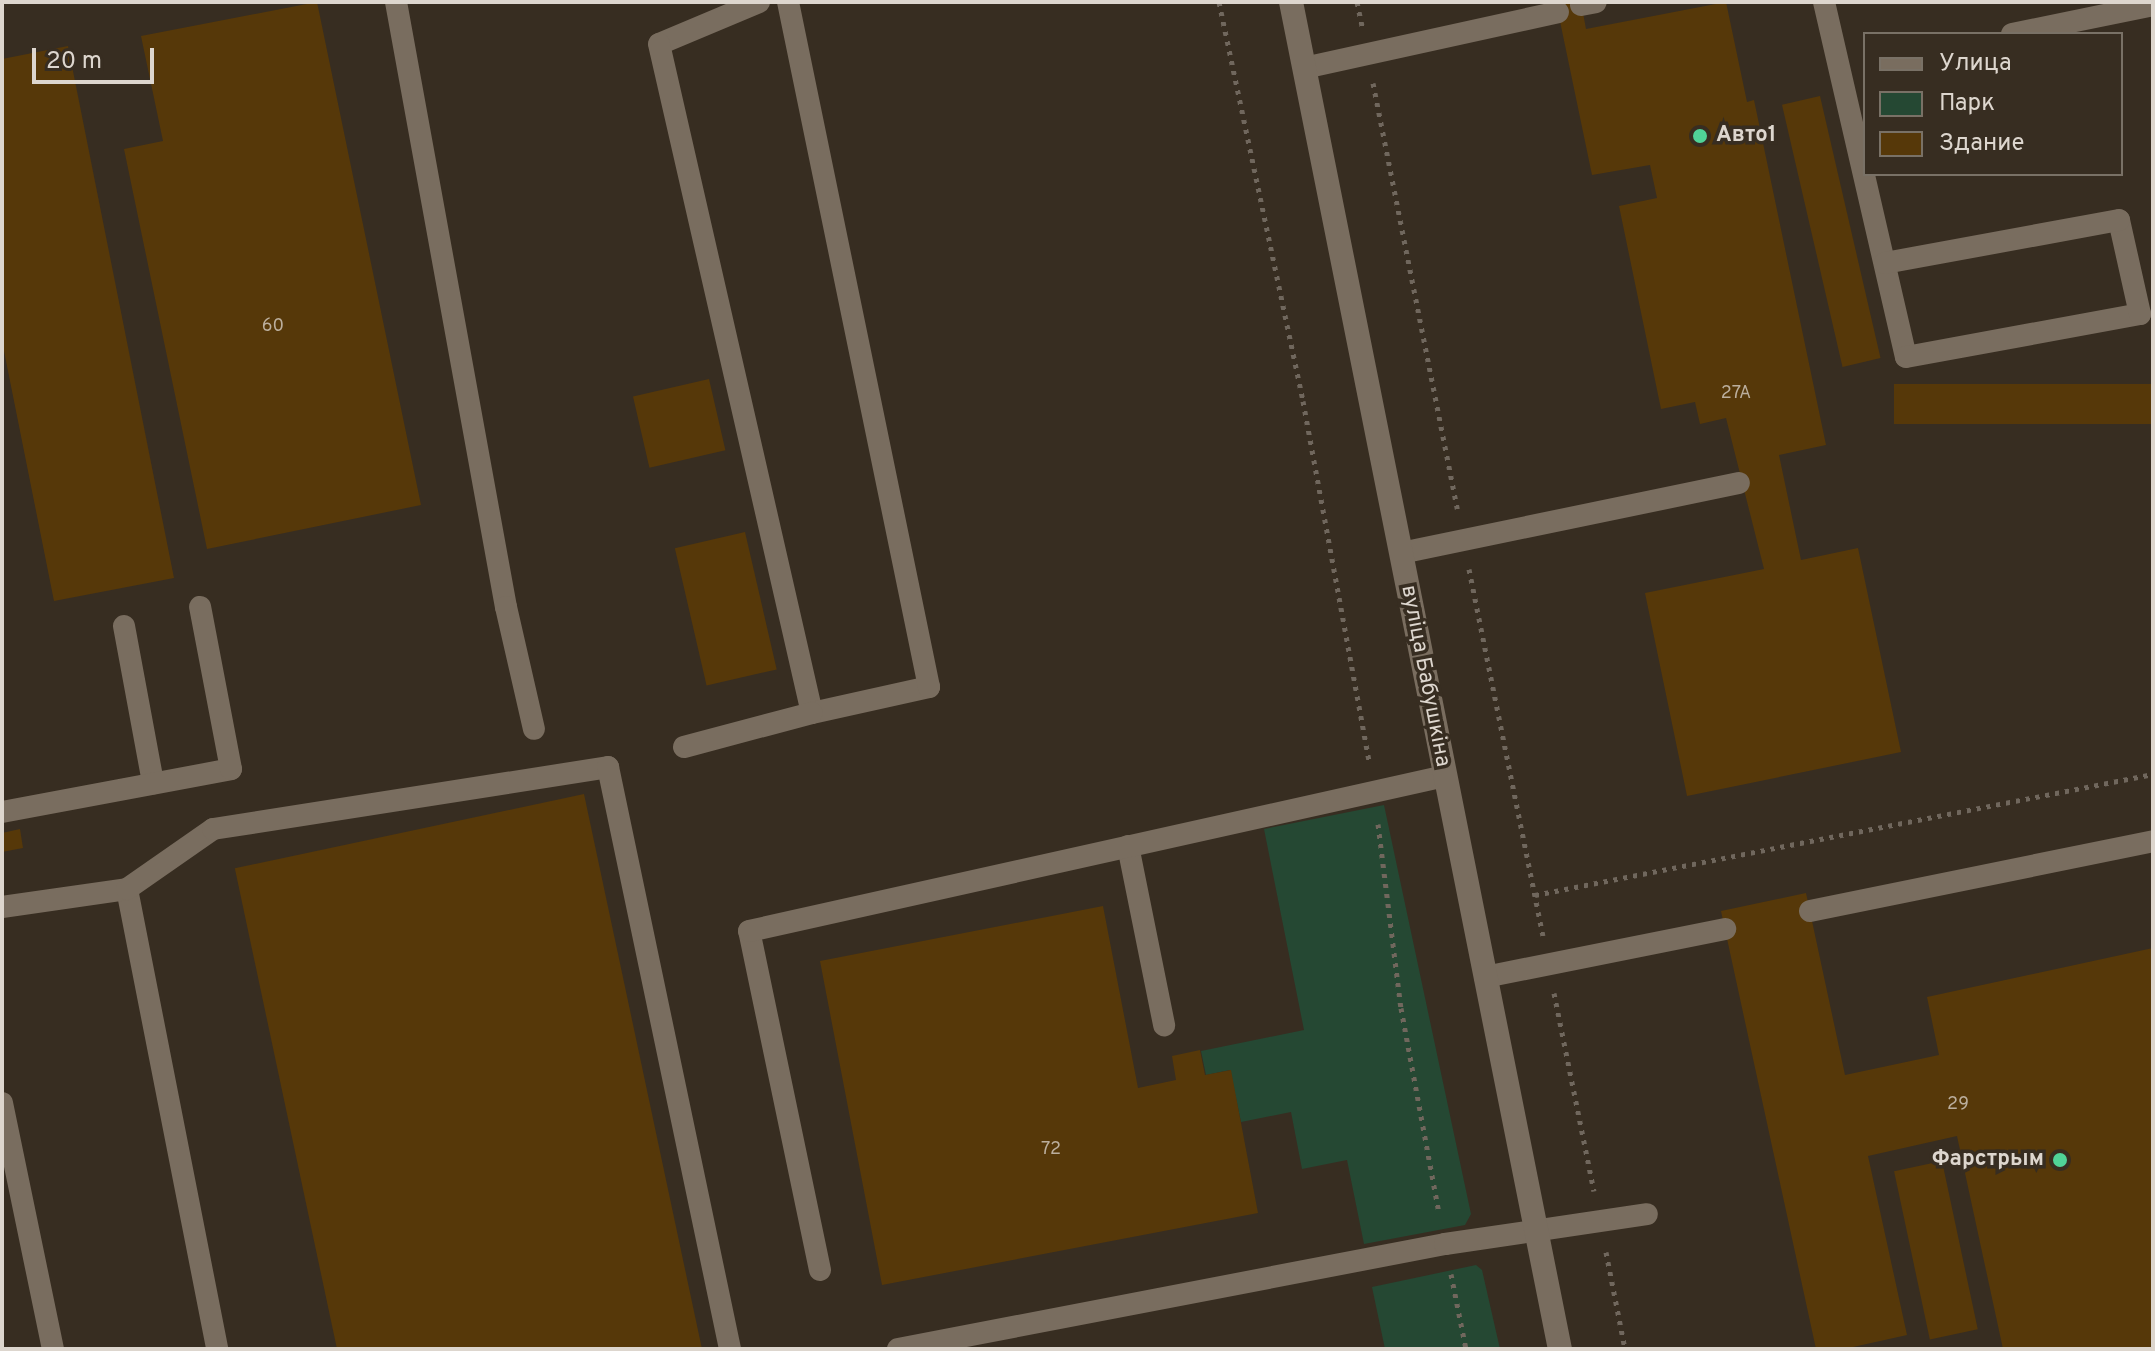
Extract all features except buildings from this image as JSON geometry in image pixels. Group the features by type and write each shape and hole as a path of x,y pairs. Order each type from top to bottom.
{"street":[{"name":"вуліца Бабушкіна","path":"1291,2 1560,1349"}],"lane":[{"path":"396,2 506,607 534,729"},
{"path":"759,2 659,44 812,713"},
{"path":"684,747 812,713 929,687 788,2"},
{"path":"1824,2 1863,169"},
{"path":"2022,32 2153,5"},
{"path":"1304,68 1558,12"},
{"path":"1865,176 1906,357 2140,314 2119,220 1885,263"},
{"path":"1401,553 1739,483"},
{"path":"2,812 231,769 200,607"},
{"path":"124,626 153,783"},
{"path":"2,907 127,889 213,829 608,767 730,1349"},
{"path":"820,1270 749,931 1373,789 1445,776"},
{"path":"1810,911 2153,841"},
{"path":"1128,846 1164,1025"},
{"path":"127,889 217,1349"},
{"path":"1485,977 1725,929"},
{"path":"2,1103 53,1349"},
{"path":"898,1349 1445,1244 1647,1214"}],"path":[{"path":"1219,2 1303,401 1373,789 1401,1008 1466,1349"},
{"path":"1357,2 1625,1349"},
{"path":"1535,895 2153,774"}],"green space":[{"path":"1384,805 1471,1214 1465,1225 1364,1244 1347,1160 1302,1169 1291,1112 1241,1122 1230,1070 1206,1075 1201,1051 1304,1030 1264,829"},
{"path":"1476,1265 1482,1270 1500,1349 1385,1349 1372,1287"}],"place":[{"name":"Авто1","path":"1700,136"},
{"name":"Фарстрым","path":"2060,1160"}]}
